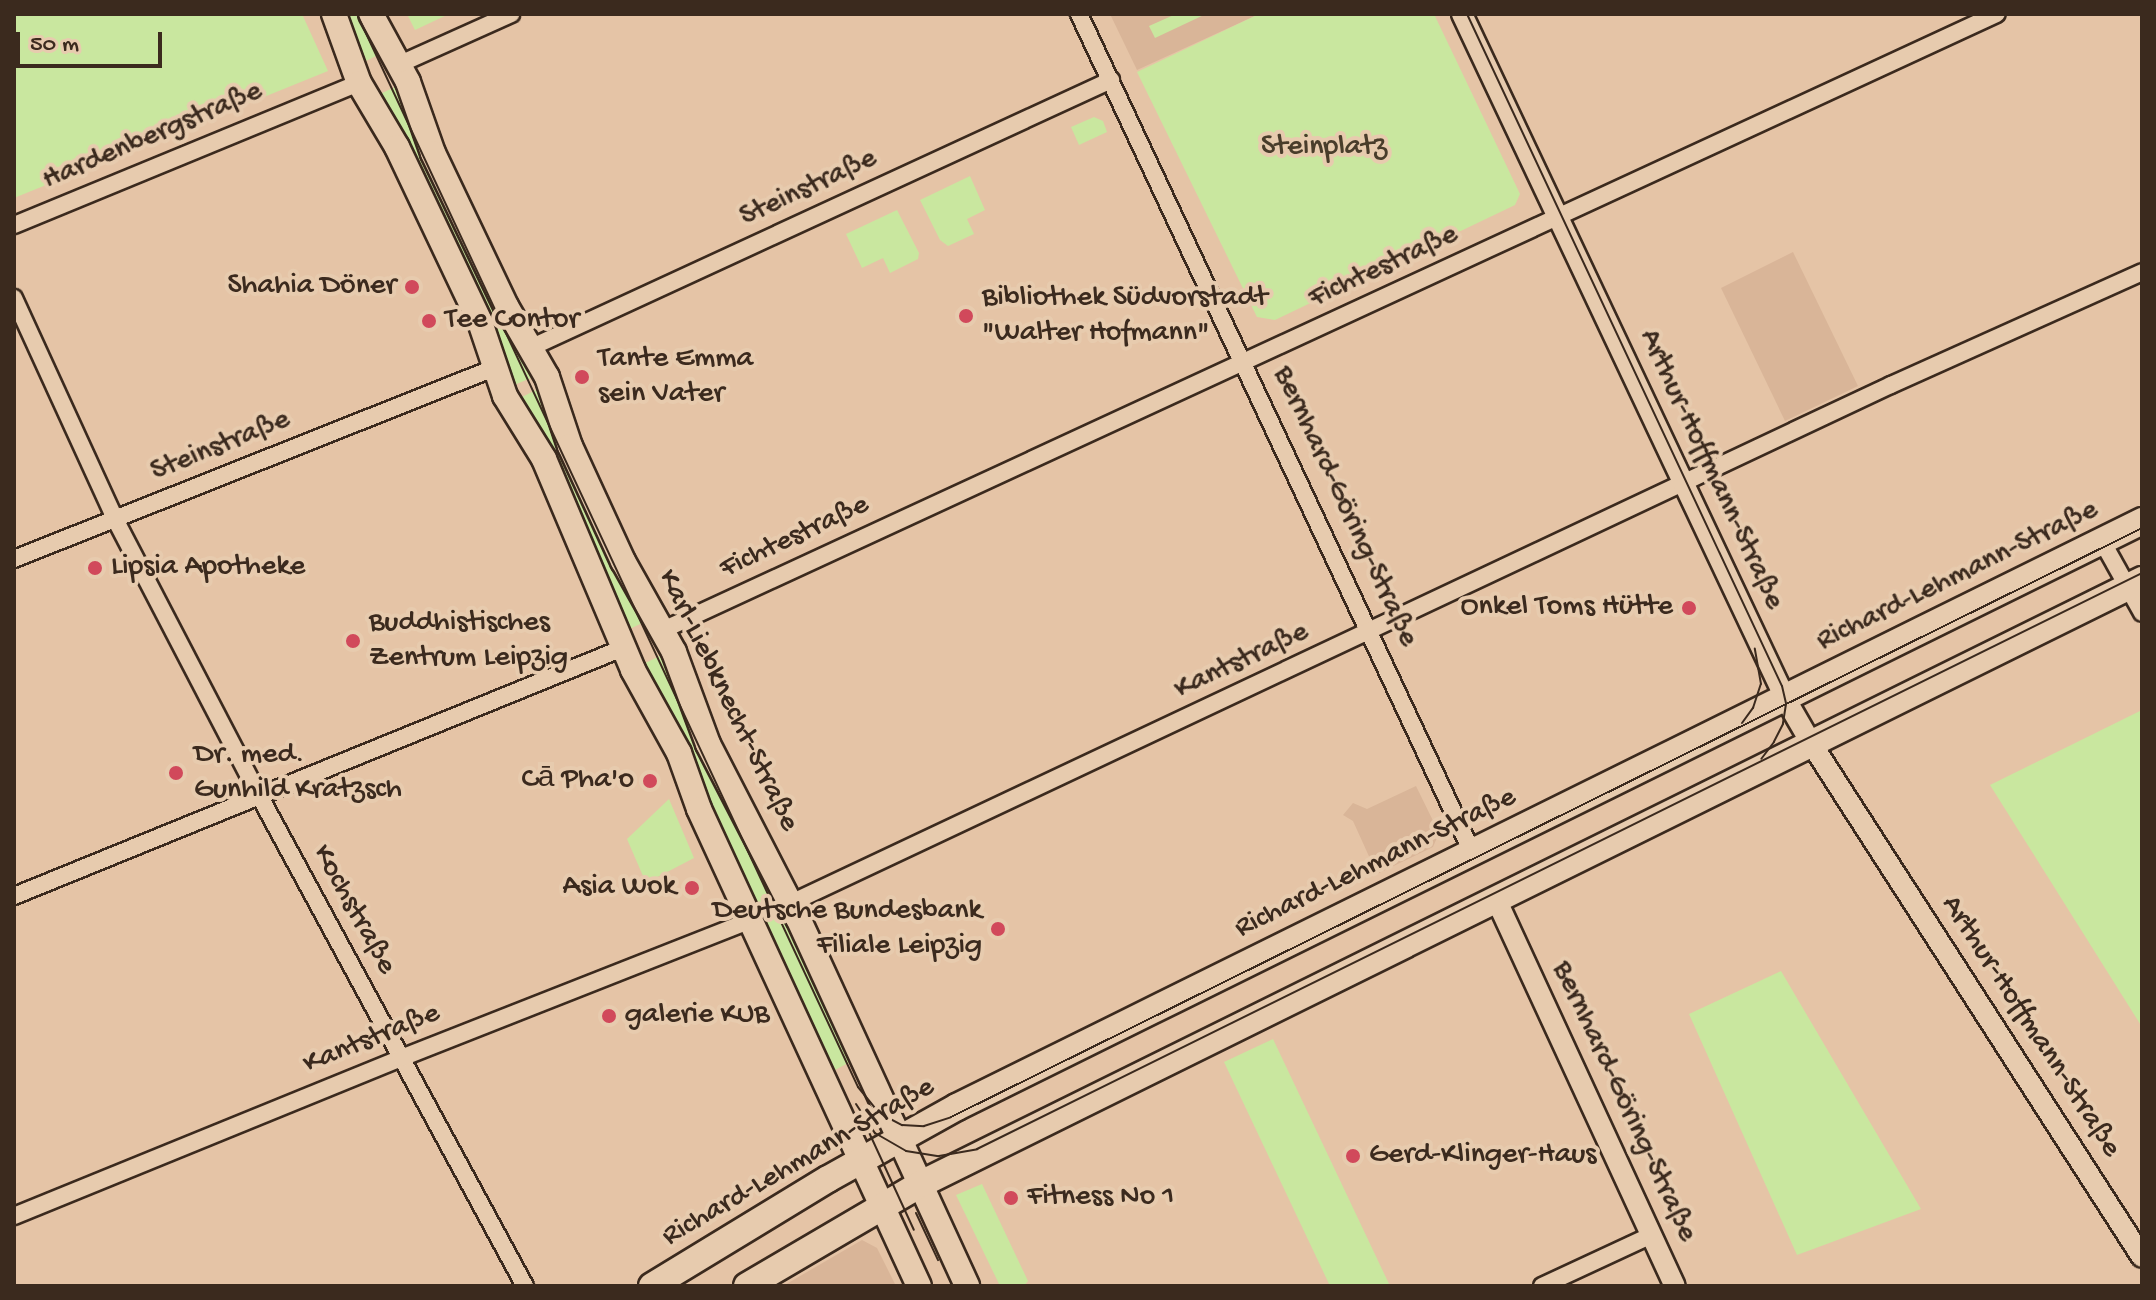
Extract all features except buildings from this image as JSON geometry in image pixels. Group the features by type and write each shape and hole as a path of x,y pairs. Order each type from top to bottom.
{"main road":[{"path":"334,14 359,83 397,147 480,322 494,368 516,416 544,459 623,648 679,753 697,804 919,1286"},
{"name":"Karl-Liebknecht-Straße","path":"371,14 400,64 433,153 547,377 570,446 623,561 663,630 714,757 791,903 967,1286"},
{"name":"Richard-Lehmann-Straße","path":"652,1286 901,1139 2142,521"},
{"path":"747,1286 921,1184 2134,584"}],"street":[{"path":"400,64 511,14"},
{"name":"Bernhard-Göring-Straße","path":"1079,14 1472,852"},
{"name":"Arthur-Hoffmann-Straße","path":"1462,14 1785,698 2142,1257"},
{"name":"Fichtestraße","path":"663,630 1997,14"},
{"name":"Steinstraße","path":"530,348 1111,80"},
{"name":"Hardenbergstraße","path":"14,225 359,83"},
{"name":"Kantstraße","path":"791,903 2142,272"},
{"name":"Kochstraße","path":"14,298 115,519 260,797 525,1286"},
{"name":"Steinstraße","path":"14,559 494,368"},
{"path":"2102,541 2134,584 2142,613"},
{"path":"14,896 623,648"},
{"name":"Bernhard-Göring-Straße","path":"1496,899 1675,1286"},
{"name":"Kantstraße","path":"14,1216 401,1058 752,920"},
{"path":"1542,1286 1652,1235"}],"shaded area":[{"path":"1110,14 1259,14 1137,70"},
{"path":"1793,252 1858,386 1785,421 1721,288"},
{"path":"1416,786 1439,833 1433,847 1377,874 1353,821 1343,815 1353,803 1367,809"},
{"path":"862,1240 877,1248 896,1286 783,1286"}],"green space":[{"path":"14,14 302,14 328,71 14,198"},
{"path":"341,14 365,14 388,50 356,66"},
{"path":"407,14 449,14 415,30"},
{"path":"1176,14 1206,14 1155,38 1149,26"},
{"name":"Steinplatz","path":"1259,14 1434,14 1520,194 1515,205 1275,320 1257,317 1137,72"},
{"path":"403,83 531,378 514,385 401,145 372,98"},
{"path":"1094,117 1103,121 1107,132 1079,145 1071,127"},
{"path":"970,176 985,210 967,219 974,234 948,246 940,240 920,200"},
{"path":"897,210 919,253 918,259 890,273 883,258 862,268 846,234"},
{"path":"536,390 593,509 653,618 621,633 607,585 520,398"},
{"path":"668,652 774,899 759,906 719,822 714,824 710,801 705,803 637,667"},
{"path":"2142,710 2142,1027 1990,785"},
{"path":"669,799 694,858 646,883 627,839"},
{"path":"782,915 850,1062 835,1070 767,922"},
{"path":"1781,971 1921,1209 1797,1255 1689,1014"},
{"path":"1273,1039 1390,1286 1330,1286 1224,1062"},
{"path":"982,1184 1028,1281 1024,1286 1000,1286 956,1195"}],"tram line":[{"path":"357,14 858,1087 879,1113 902,1125 924,1126 951,1117 2142,528"},
{"path":"1467,14 1782,686 1786,704 1783,724 1761,759"},
{"path":"856,1104 875,1133 906,1151 939,1156 977,1149 2142,573"},
{"path":"1742,723 1753,708 1761,684 1755,649"},
{"path":"867,1128 914,1230"},
{"path":"916,1213 938,1260"}],"place":[{"name":"Shahia Döner","path":"412,287"},
{"name":"Bibliothek Südvorstadt \"Walter Hofmann\"","path":"966,316"},
{"name":"Tee Contor","path":"429,321"},
{"name":"Tante Emma sein Vater","path":"582,377"},
{"name":"Lipsia Apotheke","path":"95,568"},
{"name":"Onkel Toms Hütte","path":"1689,608"},
{"name":"Buddhistisches Zentrum Leipzig","path":"353,641"},
{"name":"Dr. med. Gunhild Kratzsch","path":"176,773"},
{"name":"Cā Pha'o","path":"650,781"},
{"name":"Asia Wok","path":"692,888"},
{"name":"Deutsche Bundesbank Filiale Leipzig","path":"998,929"},
{"name":"galerie KUB","path":"609,1016"},
{"name":"Gerd-Klinger-Haus","path":"1353,1156"},
{"name":"Fitness No 1","path":"1011,1198"}]}
